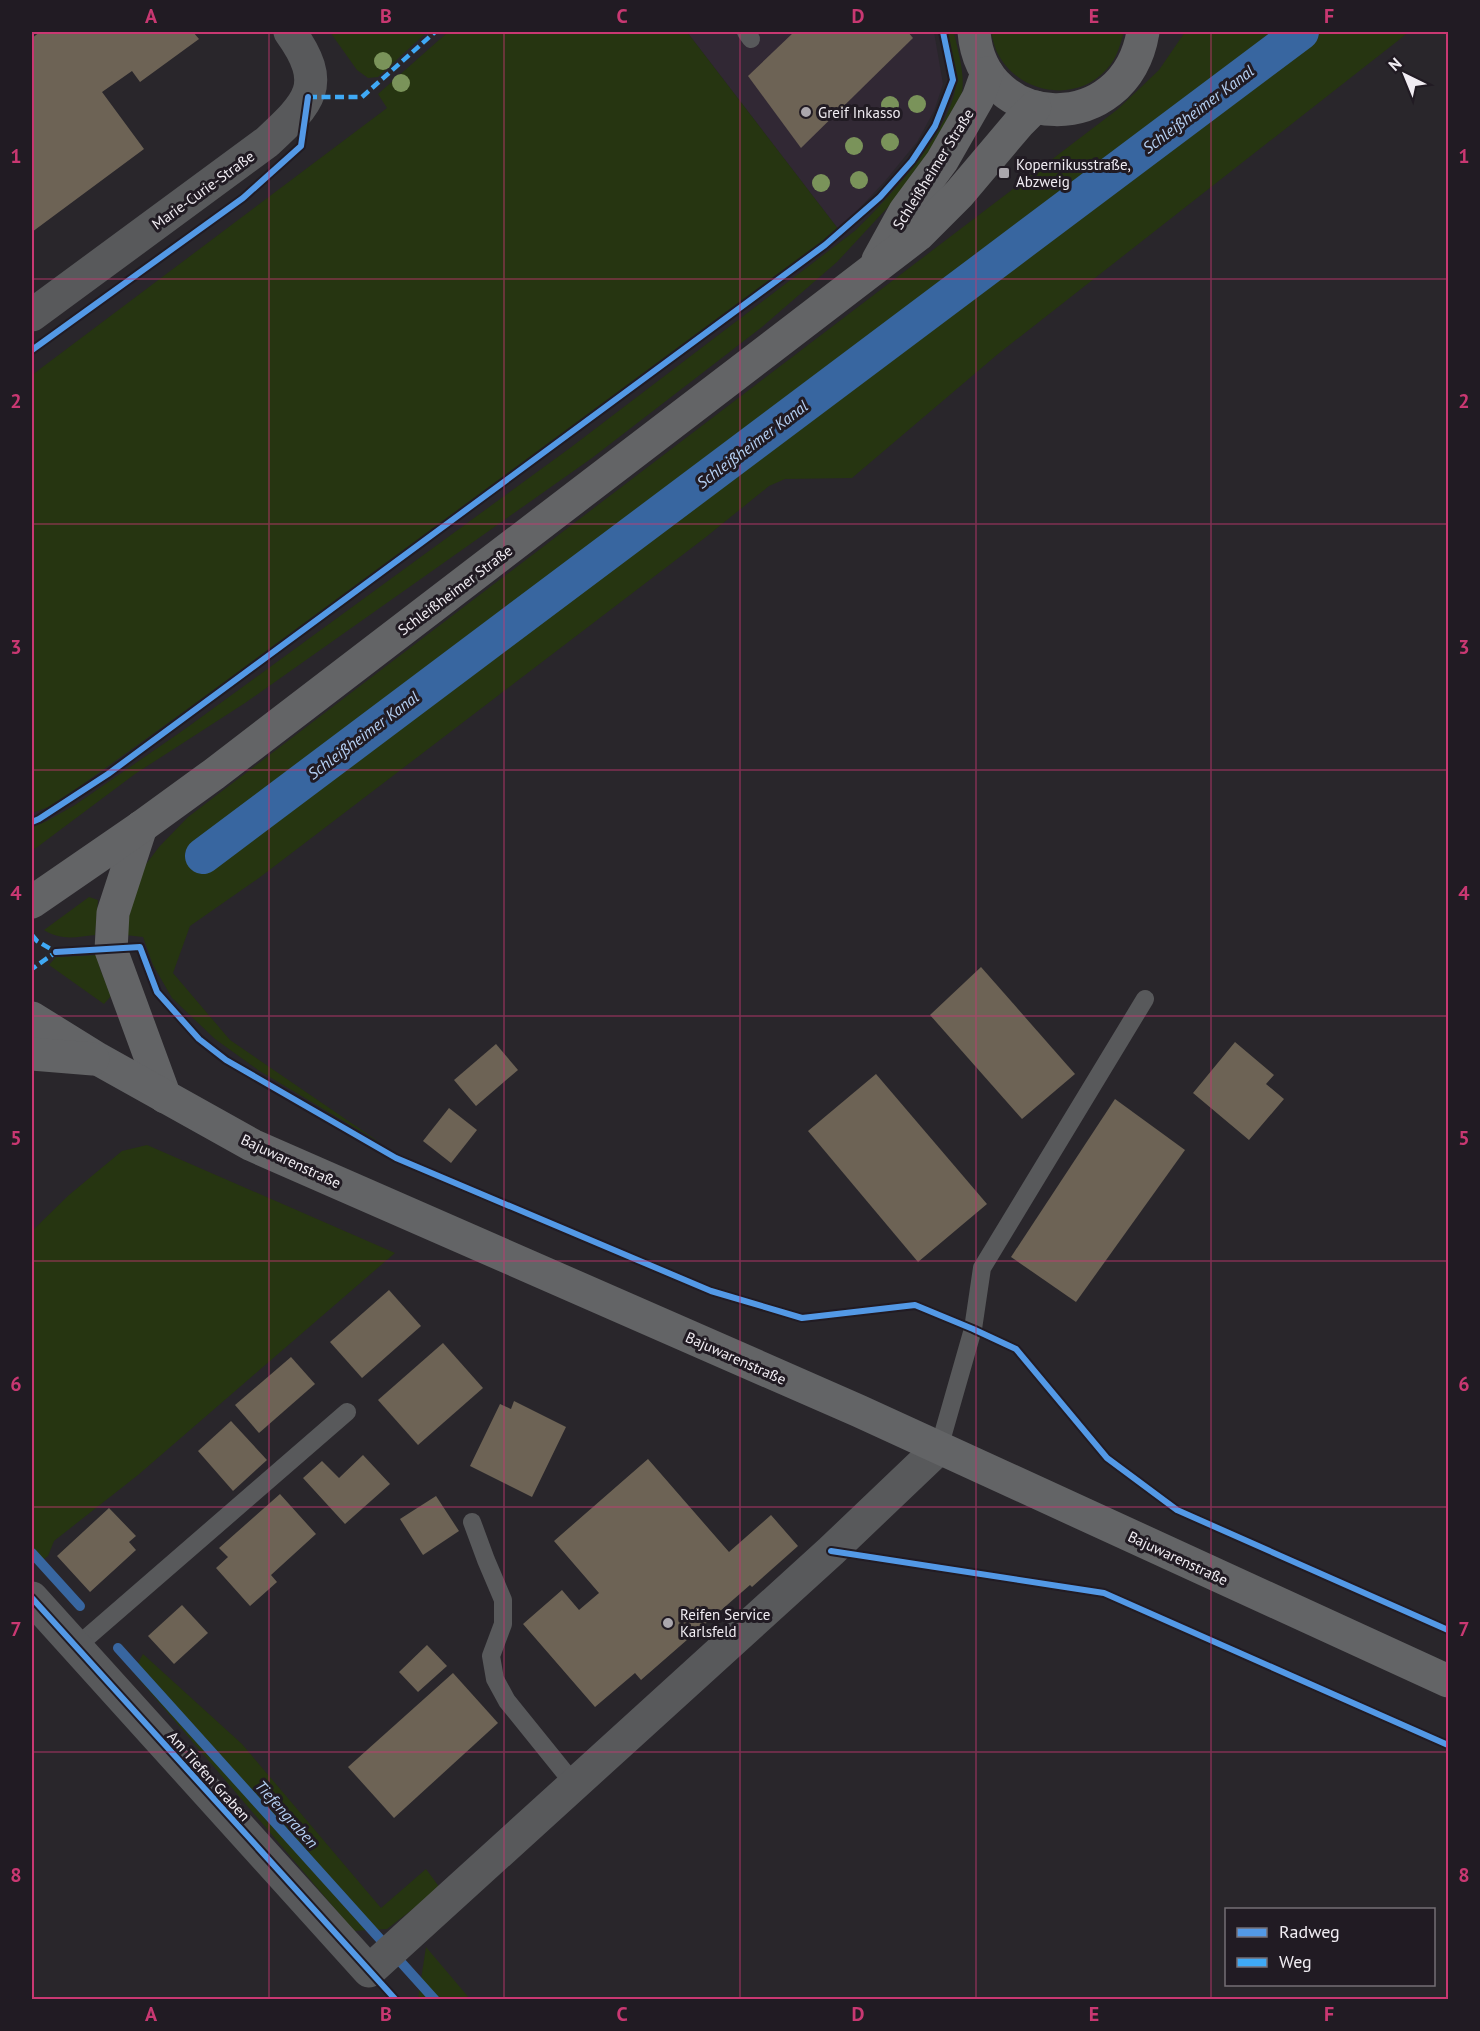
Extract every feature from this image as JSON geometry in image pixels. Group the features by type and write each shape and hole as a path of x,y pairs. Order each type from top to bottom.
{"main road":[{"path":"974,32 975,46 987,73 1008,94 1035,107 1059,110 1084,106 1106,95 1125,78 1138,56 1144,32"},
{"name":"Schleißheimer Straße","path":"872,271 905,211 947,152 978,98 987,73"},
{"name":"Schleißheimer Straße","path":"32,902 141,827 470,579 918,235 959,194 1035,107"},
{"path":"141,827 112,913 111,950 165,1097"},
{"name":"Bajuwarenstraße","path":"32,1018 98,1059 252,1145 939,1448 1449,1681"},
{"path":"32,1054 98,1059"}],"street":[{"name":"Marie-Curie-Straße","path":"32,315 258,149 293,118 308,97 312,74 302,48 290,32"},
{"name":"Am Tiefen Graben","path":"32,1598 369,1971 831,1551 939,1448"}],"lane":[{"path":"939,1448 973,1329 982,1268 1145,999"},
{"path":"76,1647 347,1412"},
{"path":"472,1522 503,1600 503,1624 491,1656 495,1679 507,1701 574,1784"}],"shaded area":[{"path":"687,32 934,32 943,84 934,111 917,142 885,181 839,230"}],"green space":[{"path":"330,32 427,32 378,77 368,78 357,70"},
{"path":"448,32 687,32 839,230 289,636 54,805 32,813 32,375 387,108 378,94"},
{"path":"947,32 954,32 962,70 962,93 914,179 837,262 762,327 592,458 245,703 135,774 32,851 32,827 75,805 185,729 570,448 856,230 917,162 944,120 956,82"},
{"path":"991,32 1124,32 1116,56 1107,69 1094,80 1080,87 1049,90 1034,86 1007,68 998,54"},
{"path":"1185,32 1409,32 998,354 852,478 785,479 769,486 706,537 259,878 190,926 173,973 230,1040 382,1144 258,1070 215,1039 172,998 153,965 143,937 125,935 137,876 159,847 188,817 1118,109 1159,70"},
{"path":"89,897 98,900 95,935 63,937 44,930"},
{"path":"97,955 111,996 104,1004 49,965 56,957"},
{"path":"147,1145 395,1253 138,1475 54,1541 48,1556 37,1564 32,1558 32,1231 69,1195 122,1151"},
{"path":"143,1654 242,1744 381,1908 426,1869 440,1888 387,1929 354,1931 133,1672"},
{"path":"426,1947 470,1999 418,1999"}],"building":[{"path":"40,32 193,32 199,39 140,82 132,71 102,92 144,149 32,232 32,38"},
{"name":"Greif Inkasso","path":"794,32 908,32 913,38 801,148 748,76"},
{"path":"981,967 1075,1074 1022,1119 930,1015"},
{"path":"1235,1042 1274,1075 1266,1084 1284,1099 1249,1140 1193,1093"},
{"path":"496,1044 518,1070 476,1106 454,1080"},
{"path":"876,1074 987,1204 918,1262 808,1131"},
{"path":"1115,1099 1185,1150 1076,1302 1011,1257"},
{"path":"449,1108 477,1130 451,1163 423,1141"},
{"path":"389,1290 421,1326 362,1378 330,1342"},
{"path":"443,1343 483,1388 418,1445 378,1400"},
{"path":"291,1357 315,1384 259,1433 235,1405"},
{"path":"514,1401 566,1427 532,1497 470,1466 500,1404 511,1409"},
{"path":"231,1421 267,1460 233,1491 198,1451"},
{"path":"363,1455 390,1484 345,1524 303,1478 322,1461 339,1478"},
{"path":"648,1459 729,1552 771,1515 798,1546 641,1680 635,1673 595,1707 523,1624 562,1590 579,1610 599,1593 554,1541"},
{"path":"280,1494 316,1534 271,1575 277,1582 250,1606 216,1568 228,1557 219,1548"},
{"path":"436,1496 459,1531 423,1555 400,1519"},
{"path":"109,1508 136,1536 129,1542 136,1550 90,1592 57,1556"},
{"path":"182,1605 208,1633 174,1664 148,1636"},
{"path":"427,1645 447,1666 418,1692 399,1672"},
{"path":"453,1673 498,1723 394,1818 348,1767"}],"waterway":[{"name":"Schleißheimer Kanal","path":"203,856 1301,32"},
{"name":"Tiefengraben","path":"32,1553 80,1606"},
{"name":"Tiefengraben","path":"118,1648 435,2000"}],"marked path":[{"path":"308,97 362,97 435,32"},
{"path":"32,935 37,941 56,952 32,969"}],"cycle path":[{"path":"32,822 108,774 825,245 880,197 912,161 935,126 953,80 943,32"},
{"path":"32,350 243,198 301,146 308,97"},
{"path":"56,952 140,947 157,992 199,1039 226,1060 396,1158 711,1291 802,1318 915,1305 1016,1349 1107,1458 1177,1510 1448,1630"},
{"path":"831,1551 1104,1593 1448,1745"},
{"path":"32,1598 396,2000"}],"place":[{"name":"Greif Inkasso","path":"806,112"},
{"name":"Kopernikusstraße, Abzweig","path":"1004,173"},
{"name":"Reifen Service Karlsfeld","path":"668,1623"}]}
